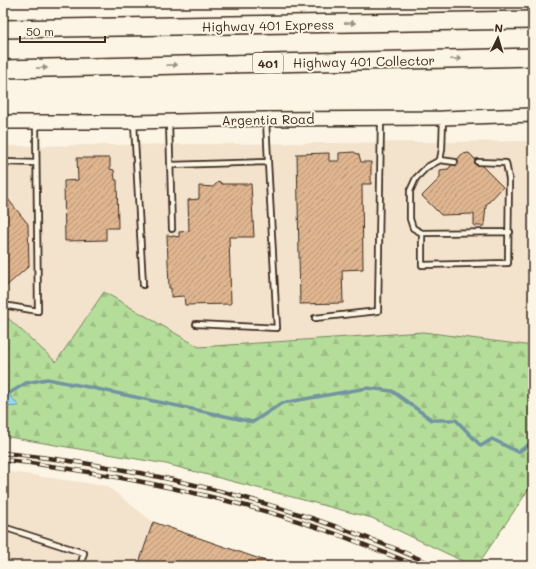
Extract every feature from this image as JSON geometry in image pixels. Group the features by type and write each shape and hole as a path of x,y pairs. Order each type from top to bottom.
{"highway":[{"name":"Highway 401 Express","path":"3,29 533,20"},
{"name":"Highway 401 Collector","path":"3,69 533,57"}],"street":[{"name":"Argentia Road","path":"3,122 443,118 533,115"}],"lane":[{"path":"315,318 378,312 381,118"},
{"path":"440,160 442,149 443,118"},
{"path":"196,324 277,328 266,119"},
{"path":"169,121 172,229"},
{"path":"3,305 38,311 36,122"},
{"path":"134,122 143,285"},
{"path":"455,162 440,160 427,167 416,178 410,191 410,219 414,228 422,233 510,232"},
{"path":"3,162 36,163"},
{"path":"171,164 268,162"},
{"path":"422,233 422,265 508,263 510,232 509,179 506,163 478,162"},
{"path":"3,527 84,553 80,566"}],"shaded area":[{"path":"533,141 533,346 423,332 199,347 104,292 56,362 9,319 3,316 3,146"},
{"path":"3,471 107,486 153,522 280,566 3,566"}],"green space":[{"path":"104,292 199,347 423,332 533,346 533,483 477,566 473,566 372,518 166,464 3,436 3,316 9,319 56,362"}],"water":[{"path":"3,388 19,406 3,407"}],"building":[{"path":"354,152 359,155 361,162 371,162 371,184 362,184 363,269 342,270 343,303 300,304 297,154 329,153 329,161 339,161 339,153"},
{"path":"469,153 503,187 486,205 484,226 474,226 474,214 441,215 422,196 440,178 440,170 448,169 462,154"},
{"path":"77,158 110,158 110,169 114,170 115,180 117,180 118,228 106,228 106,240 65,241 64,181 78,180"},
{"path":"219,181 222,184 251,184 254,237 229,237 231,304 185,305 184,296 171,297 171,288 169,288 167,235 179,237 179,232 189,231 188,200 199,199 199,186 213,187"},
{"path":"3,193 28,224 29,266 3,289"},
{"path":"153,522 280,566 138,566"}],"waterway":[{"path":"3,395 8,394 26,383 47,379 253,422 282,403 367,388 392,391 432,420 456,420 481,446 492,439 518,452 533,442 533,437"}],"railway":[{"path":"3,453 59,459 114,468 224,492 332,525 384,544 436,566"},
{"path":"3,460 44,465 169,487 255,508 311,525 418,566"}]}
